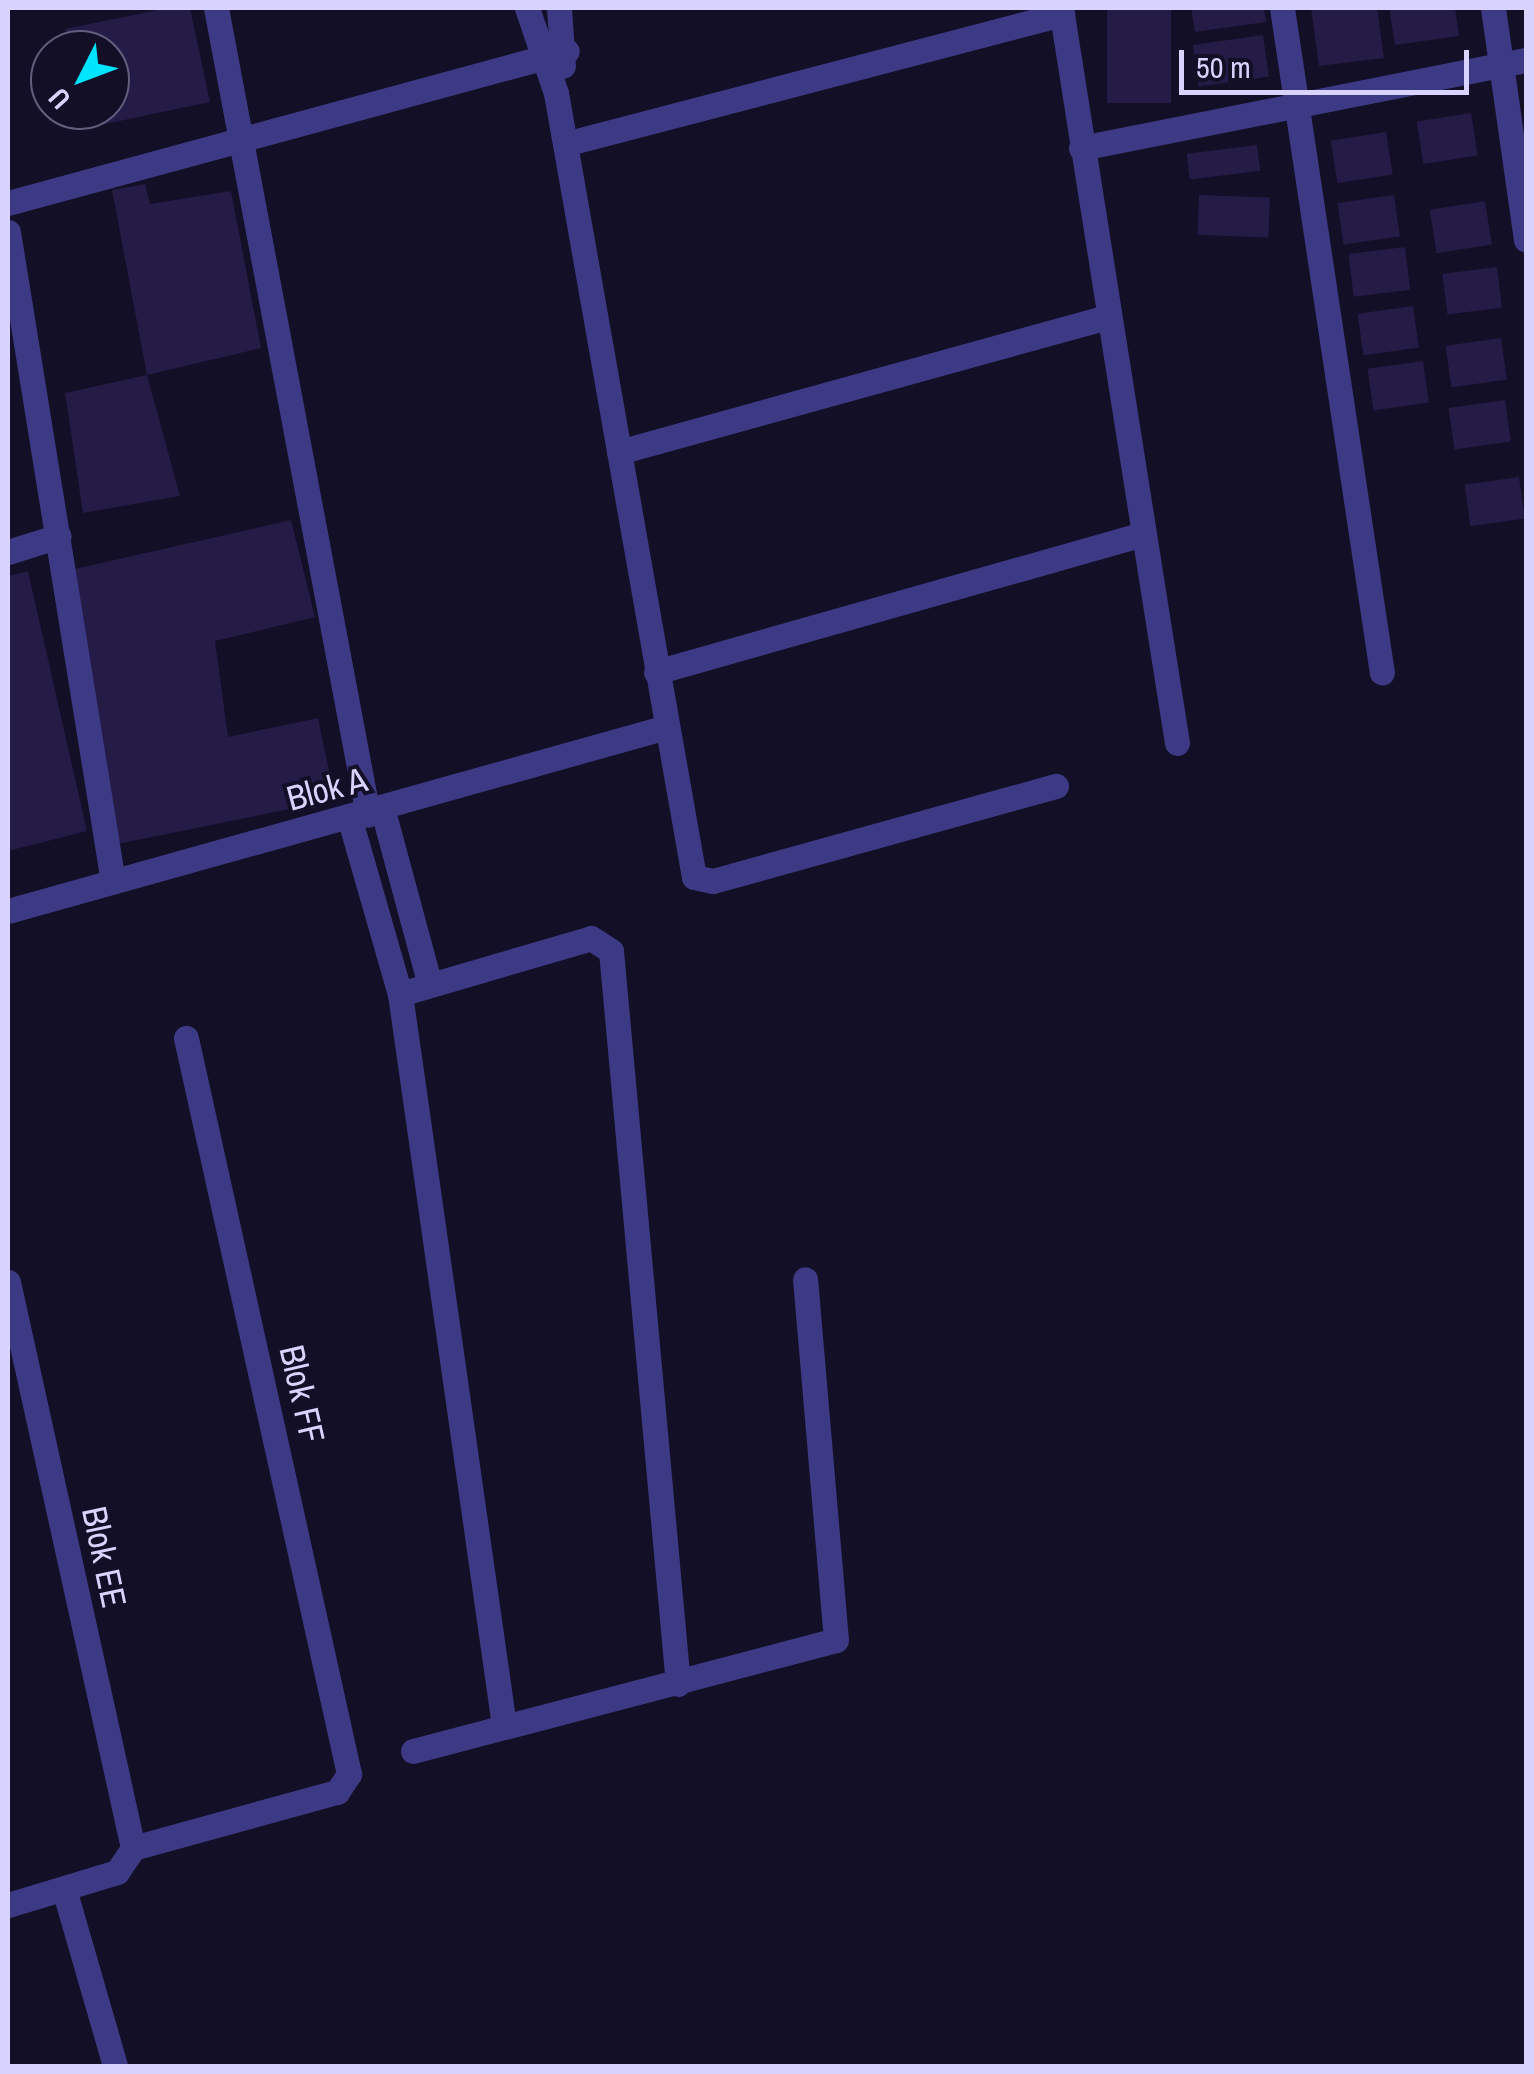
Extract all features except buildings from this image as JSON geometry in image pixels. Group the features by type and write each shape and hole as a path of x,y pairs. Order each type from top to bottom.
{"street":[{"path":"216,8 400,994 504,1726"},
{"path":"527,8 537,56 556,93 688,865 705,882 1056,786"},
{"path":"556,93 567,51 559,8"},
{"path":"1282,8 1382,673"},
{"path":"1492,8 1514,63 1526,240"},
{"path":"565,144 1061,10 1177,743"},
{"path":"8,203 239,136 567,51"},
{"path":"1082,148 1514,63"},
{"path":"8,232 113,882"},
{"path":"619,452 1107,317"},
{"path":"656,672 1143,534"},
{"path":"8,552 59,536"},
{"name":"Blok A","path":"8,911 367,815 663,728"},
{"path":"367,815 430,985"},
{"path":"400,994 590,938 610,951 678,1684"},
{"name":"Blok FF","path":"132,1848 337,1792 350,1765 186,1038"},
{"path":"414,1751 828,1647 839,1636 805,1279"},
{"name":"Blok EE","path":"8,1282 132,1848"},
{"path":"8,1905 117,1872 132,1848"},
{"path":"64,1889 115,2066"}]}
